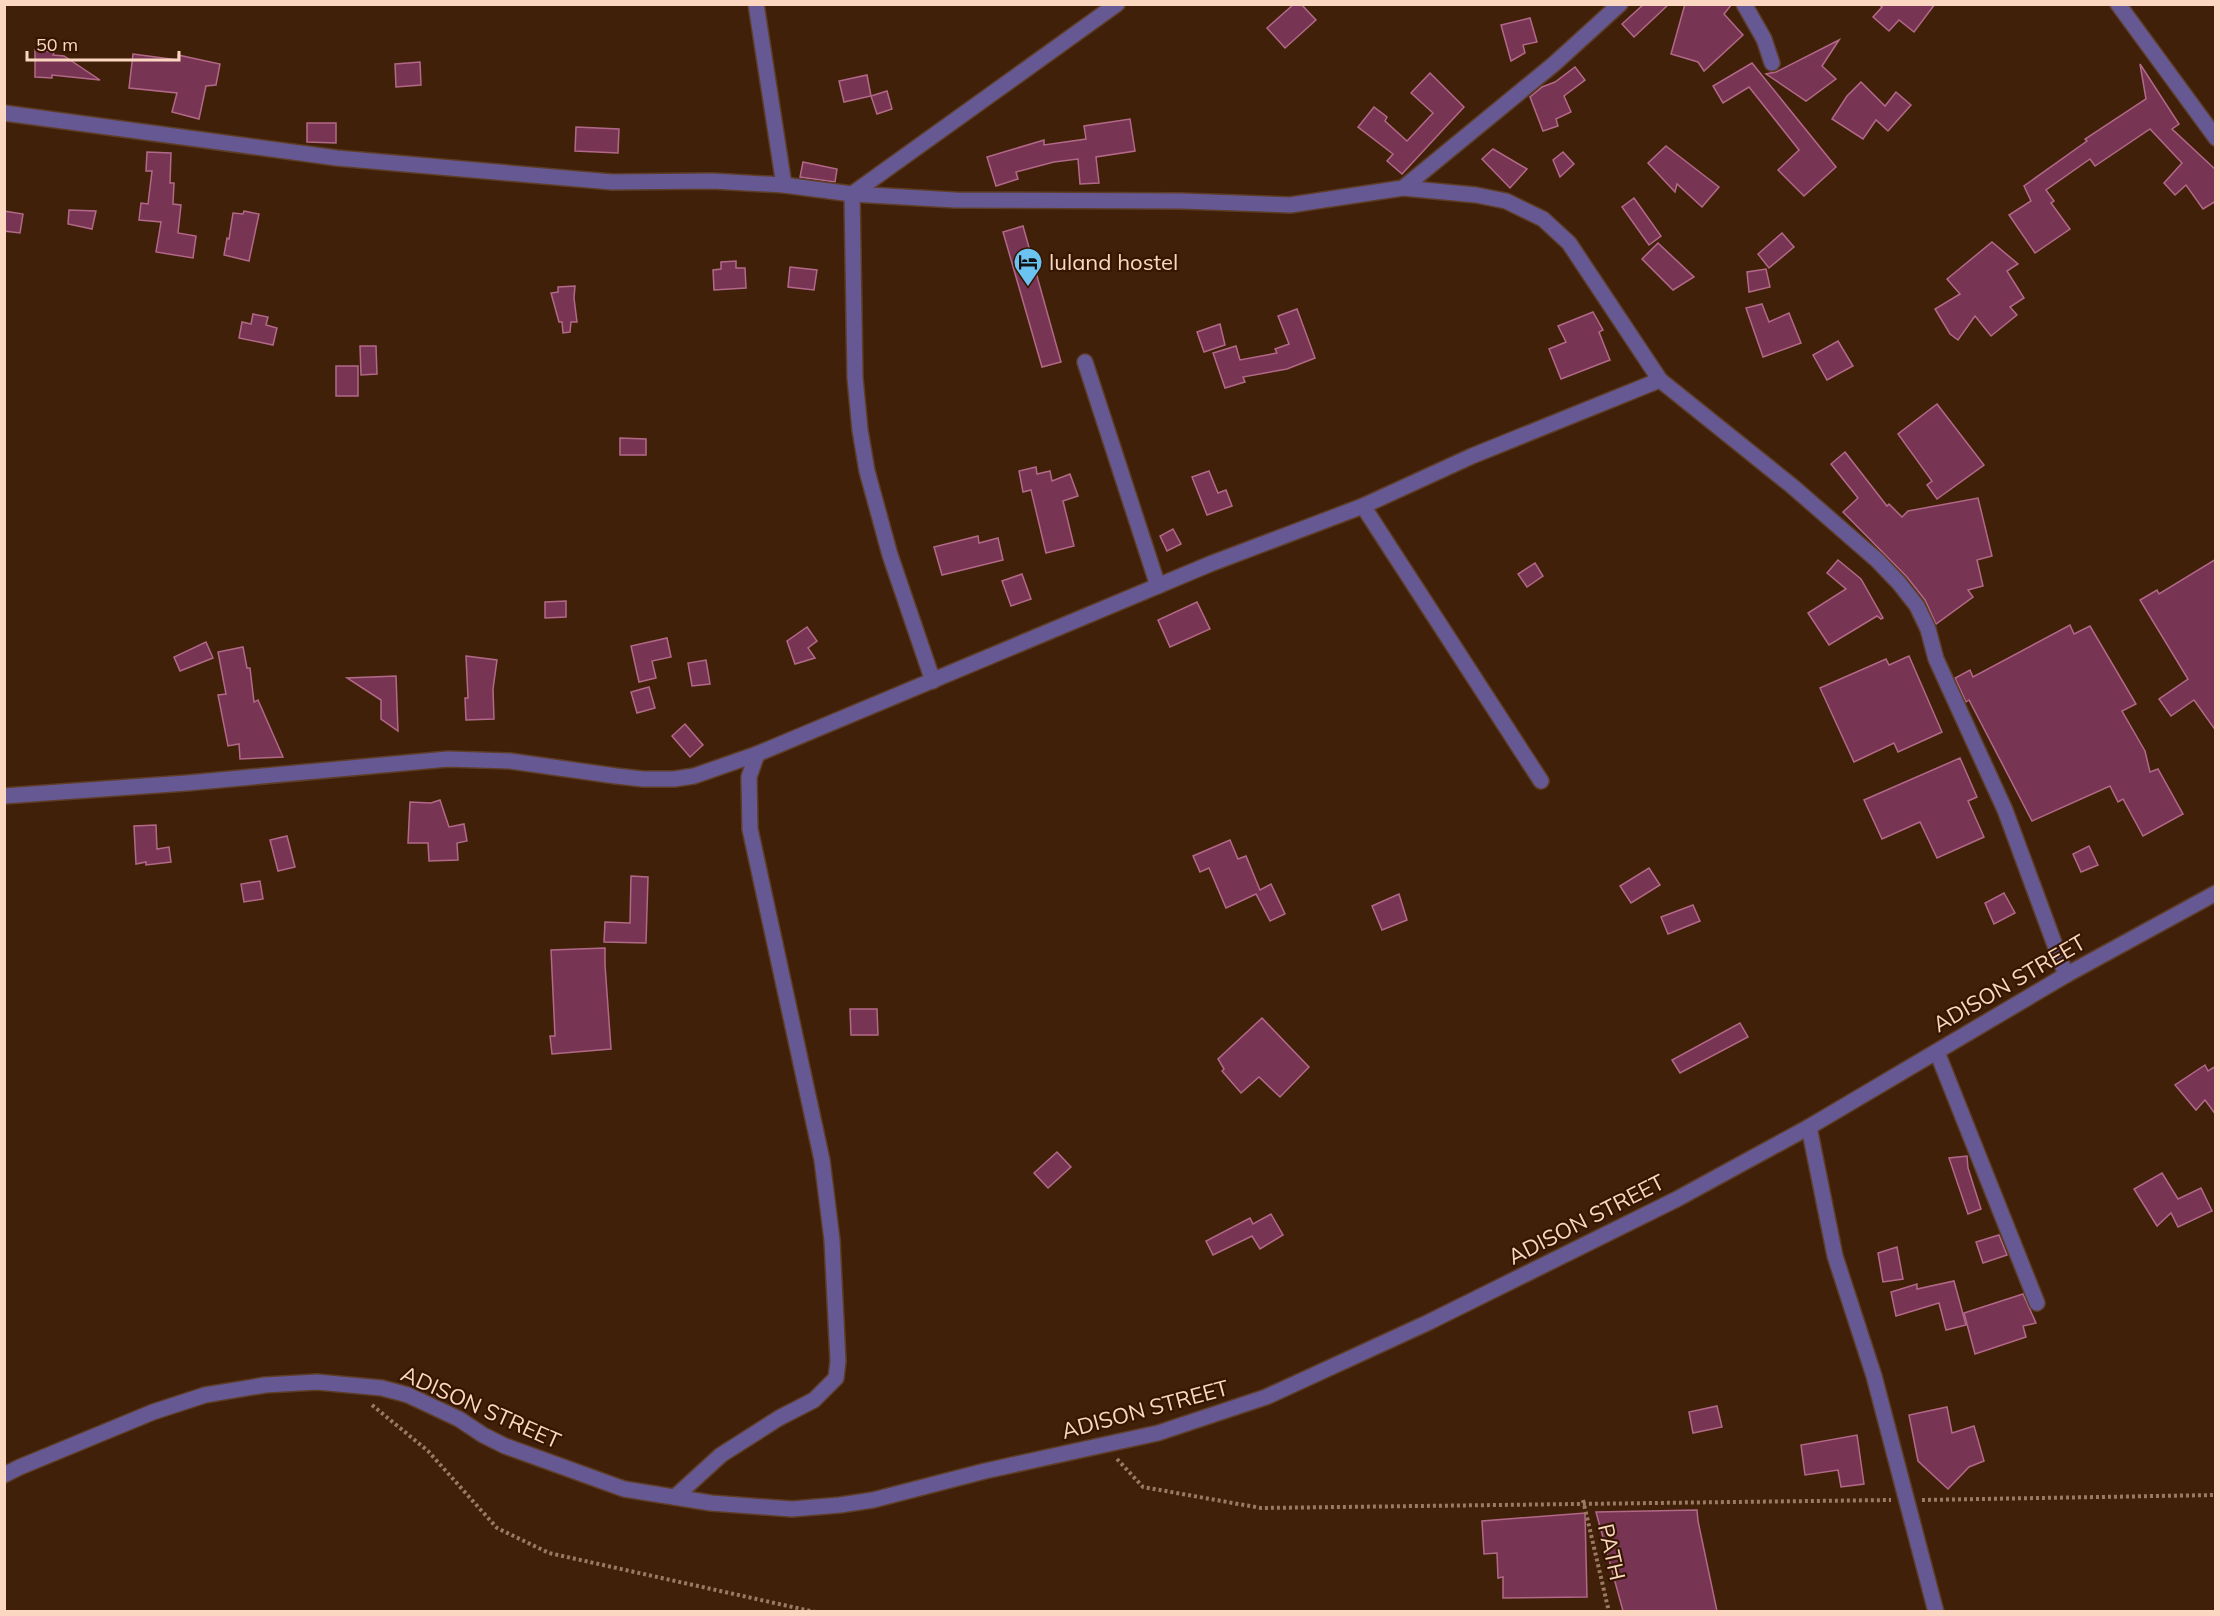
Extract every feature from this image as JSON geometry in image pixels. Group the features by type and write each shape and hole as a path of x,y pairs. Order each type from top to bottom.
{"street":[{"path":"756,4 784,185"},
{"path":"852,194 1117,4"},
{"path":"1403,188 1554,64 1620,4"},
{"path":"1744,4 1764,39 1772,63"},
{"path":"2118,4 2216,138"},
{"path":"4,113 349,159 612,182 712,181 784,185 852,194 955,200 1290,205 1403,188 1476,195 1506,201 1543,219 1569,243 1659,380 1792,486 1877,560 1917,606 1928,629 1936,659 2005,810 2066,975"},
{"path":"852,194 855,378 860,430 867,471 890,555 933,681"},
{"path":"1085,362 1158,586"},
{"path":"4,796 187,783 448,759 510,761 643,780 694,776 757,754 1158,586 1363,506 1472,456 1659,380"},
{"path":"1363,506 1541,781"},
{"path":"675,1497 721,1455 778,1418 814,1400 836,1378 838,1361 832,1240 822,1160 750,829 749,777 757,754"},
{"name":"ADISON STREET","path":"4,1475 153,1412 205,1395 265,1385 317,1382 382,1388 408,1395 459,1419 505,1446 624,1489 711,1503 792,1509 873,1500 1168,1430 1266,1397 1522,1277 1677,1199 1809,1127 2066,975 2216,893"},
{"path":"1937,1052 2037,1303"},
{"path":"1809,1127 1835,1256 1874,1376 1936,1611"}],"path":[{"path":"350,1384 428,1451 497,1528 549,1553 815,1611"},
{"path":"1103,1446 1143,1487 1261,1508 2216,1495"},
{"name":"PATH","path":"1583,1500 1609,1611"}],"building":[{"path":"1294,4 1301,4 1316,20 1285,48 1267,28"},
{"path":"1644,4 1669,4 1634,37 1622,24"},
{"path":"1685,4 1732,4 1724,14 1743,35 1704,71 1698,62 1671,54"},
{"path":"1878,4 1935,4 1914,32 1899,20 1889,31 1873,17 1882,7"},
{"path":"1530,18 1537,42 1523,45 1525,53 1511,61 1501,25"},
{"path":"1839,40 1822,66 1836,79 1806,101 1766,74 1776,72"},
{"path":"35,50 54,52 53,55 64,56 100,80 52,75 52,78 35,77"},
{"path":"133,54 178,60 178,55 220,64 216,85 206,86 199,119 172,112 177,93 129,88"},
{"path":"420,62 421,85 396,87 395,64"},
{"path":"1752,63 1836,167 1804,196 1778,170 1799,150 1749,87 1723,103 1713,86"},
{"path":"2140,64 2179,124 2172,129 2216,170 2216,201 2203,209 2186,185 2175,195 2164,183 2182,163 2150,129 2095,166 2090,159 2046,190 2054,201 2051,203 2070,229 2035,253 2009,215 2031,201 2024,186 2087,141 2085,139 2146,99"},
{"path":"1575,67 1585,80 1564,96 1571,112 1556,119 1558,126 1543,131 1530,97"},
{"path":"1430,73 1464,107 1402,174 1387,161 1393,154 1358,127 1374,107 1387,117 1385,121 1407,141 1433,113 1411,93"},
{"path":"867,75 871,96 844,102 839,81"},
{"path":"1861,82 1885,106 1896,92 1911,105 1888,131 1876,120 1863,139 1832,119 1847,96"},
{"path":"887,91 892,109 877,114 871,96"},
{"path":"1130,119 1135,151 1096,157 1099,183 1080,184 1078,159 1054,162 1016,172 1018,179 996,186 987,157 1044,140 1044,145 1086,139 1084,126"},
{"path":"307,123 336,123 336,143 307,142"},
{"path":"576,127 619,129 618,153 575,151"},
{"path":"1666,146 1719,187 1702,207 1677,184 1675,192 1648,163"},
{"path":"1493,149 1527,169 1510,188 1482,159"},
{"path":"147,152 171,153 170,183 174,183 173,204 181,205 178,233 196,236 193,258 156,252 161,222 139,220 141,203 148,204 152,171 146,171"},
{"path":"1563,152 1574,164 1560,177 1553,160"},
{"path":"803,162 837,169 835,182 800,177"},
{"path":"1634,198 1661,236 1649,245 1622,207"},
{"path":"69,210 96,211 92,229 68,224"},
{"path":"4,211 23,214 20,233 4,231"},
{"path":"244,211 259,214 249,261 224,255 233,213 243,214"},
{"path":"1023,226 1061,362 1042,367 1003,232"},
{"path":"1782,233 1794,247 1769,268 1758,254"},
{"path":"1992,242 2018,264 2007,271 2024,298 2010,307 2017,315 1991,336 1975,316 1958,340 1950,334 1935,309 1960,294 1947,279"},
{"path":"1658,243 1694,277 1673,290 1642,259"},
{"path":"736,261 736,268 745,268 746,288 714,290 713,270 721,269 721,262"},
{"path":"790,267 817,270 814,290 788,287"},
{"path":"1766,269 1770,287 1749,292 1747,272"},
{"path":"575,286 577,322 571,322 570,332 563,333 562,322 559,322 551,293 558,292 558,287"},
{"path":"1762,304 1769,322 1789,313 1801,343 1763,357 1746,308"},
{"path":"1297,309 1315,358 1287,369 1243,377 1245,382 1225,388 1213,353 1236,346 1240,360 1277,353 1275,349 1289,344 1278,316"},
{"path":"1593,312 1603,330 1599,332 1610,360 1561,379 1549,349 1566,342 1558,326"},
{"path":"253,314 268,317 266,325 277,328 273,345 239,338 242,322 251,324"},
{"path":"1220,324 1225,345 1204,352 1197,332"},
{"path":"1838,341 1853,366 1827,380 1813,355"},
{"path":"360,346 376,346 377,374 361,375"},
{"path":"336,366 358,366 358,396 336,396"},
{"path":"1937,404 1984,465 1937,499 1927,485 1932,481 1898,434"},
{"path":"620,438 646,439 646,455 620,455"},
{"path":"1845,452 1887,506 1889,504 1902,517 1908,511 1978,498 1992,556 1977,560 1983,586 1968,590 1973,597 1936,624 1925,600 1907,577 1843,512 1858,498 1831,464"},
{"path":"1036,467 1037,474 1050,471 1052,481 1070,474 1078,496 1063,501 1074,546 1046,553 1031,490 1023,492 1019,471"},
{"path":"1209,471 1218,493 1226,490 1232,506 1207,515 1192,477"},
{"path":"1173,529 1181,544 1167,551 1160,536"},
{"path":"978,536 979,543 998,538 1003,560 942,575 934,547"},
{"path":"2216,559 2216,731 2194,700 2171,716 2159,699 2188,679 2140,600 2157,590 2159,594"},
{"path":"1838,560 1861,579 1883,618 1877,616 1829,645 1808,613 1846,589 1827,573"},
{"path":"1535,563 1543,576 1527,587 1518,574"},
{"path":"1022,574 1031,599 1011,606 1002,581"},
{"path":"566,601 566,617 545,618 545,602"},
{"path":"1197,602 1210,629 1170,647 1158,620"},
{"path":"2070,625 2074,634 2090,626 2136,704 2122,711 2145,751 2150,772 2158,769 2183,814 2143,836 2123,799 2118,802 2110,786 2032,821 1969,700 1966,702 1955,678 1970,670 1973,677"},
{"path":"807,627 817,641 808,648 815,658 795,664 787,641"},
{"path":"667,638 671,657 652,661 656,678 639,682 631,646"},
{"path":"206,642 213,658 180,671 174,657"},
{"path":"243,647 247,668 250,668 254,702 258,700 283,757 240,759 239,744 228,746 218,695 226,694 218,652"},
{"path":"466,656 497,660 493,689 494,719 466,720 465,698 468,698"},
{"path":"1909,656 1942,732 1898,752 1894,743 1854,762 1820,688 1886,659 1889,665"},
{"path":"706,660 710,684 692,686 688,663"},
{"path":"396,676 398,731 381,719 381,700 347,678"},
{"path":"649,687 655,708 637,713 631,692"},
{"path":"685,724 703,745 690,757 672,736"},
{"path":"1960,758 1977,797 1968,801 1984,837 1937,858 1920,822 1882,839 1864,800"},
{"path":"440,800 449,827 464,824 467,841 457,843 458,860 429,861 428,843 408,843 410,802 431,803"},
{"path":"156,825 157,849 169,847 171,862 136,864 134,826"},
{"path":"287,836 295,867 278,871 270,840"},
{"path":"1230,840 1238,859 1246,856 1260,890 1271,884 1285,914 1270,921 1256,894 1226,908 1209,868 1200,872 1193,856"},
{"path":"2089,846 2098,865 2081,872 2073,854"},
{"path":"1649,868 1660,885 1631,903 1620,886"},
{"path":"631,876 648,877 646,943 604,942 605,922 630,923"},
{"path":"260,881 263,899 244,902 241,884"},
{"path":"2004,893 2015,913 1994,924 1985,903"},
{"path":"1399,894 1407,920 1382,930 1372,906"},
{"path":"1693,905 1700,921 1668,934 1661,917"},
{"path":"605,948 611,1049 552,1054 550,1036 555,1036 551,950"},
{"path":"850,1009 877,1009 878,1035 851,1035"},
{"path":"1262,1018 1309,1067 1280,1097 1259,1077 1241,1093 1222,1071 1224,1069 1218,1059"},
{"path":"1740,1023 1748,1037 1680,1073 1672,1060"},
{"path":"2205,1065 2208,1071 2216,1066 2216,1115 2205,1100 2196,1110 2175,1085"},
{"path":"1057,1152 1071,1167 1048,1188 1034,1173"},
{"path":"1967,1156 1968,1168 1981,1209 1968,1214 1949,1158"},
{"path":"2162,1173 2178,1199 2201,1188 2212,1211 2178,1227 2171,1213 2157,1226 2134,1189"},
{"path":"1271,1214 1283,1235 1260,1249 1252,1236 1213,1255 1206,1241 1250,1218 1253,1224"},
{"path":"1999,1235 2007,1255 1983,1263 1976,1242"},
{"path":"1897,1247 1903,1279 1883,1282 1878,1253"},
{"path":"1954,1281 1966,1325 1946,1330 1939,1303 1896,1316 1891,1292 1917,1284 1917,1289"},
{"path":"2023,1294 2036,1323 2023,1326 2026,1337 1975,1354 1964,1313"},
{"path":"1717,1406 1722,1427 1693,1433 1689,1412"},
{"path":"1947,1407 1952,1433 1974,1426 1984,1461 1969,1467 1948,1489 1918,1461 1909,1415"},
{"path":"1857,1435 1864,1484 1841,1487 1838,1470 1805,1475 1801,1445"},
{"path":"1697,1510 1717,1611 1623,1611 1596,1512"},
{"path":"1585,1513 1587,1597 1503,1598 1503,1577 1498,1578 1497,1553 1484,1554 1482,1521"}],"place":[{"name":"luland hostel","path":"1028,288"}]}
